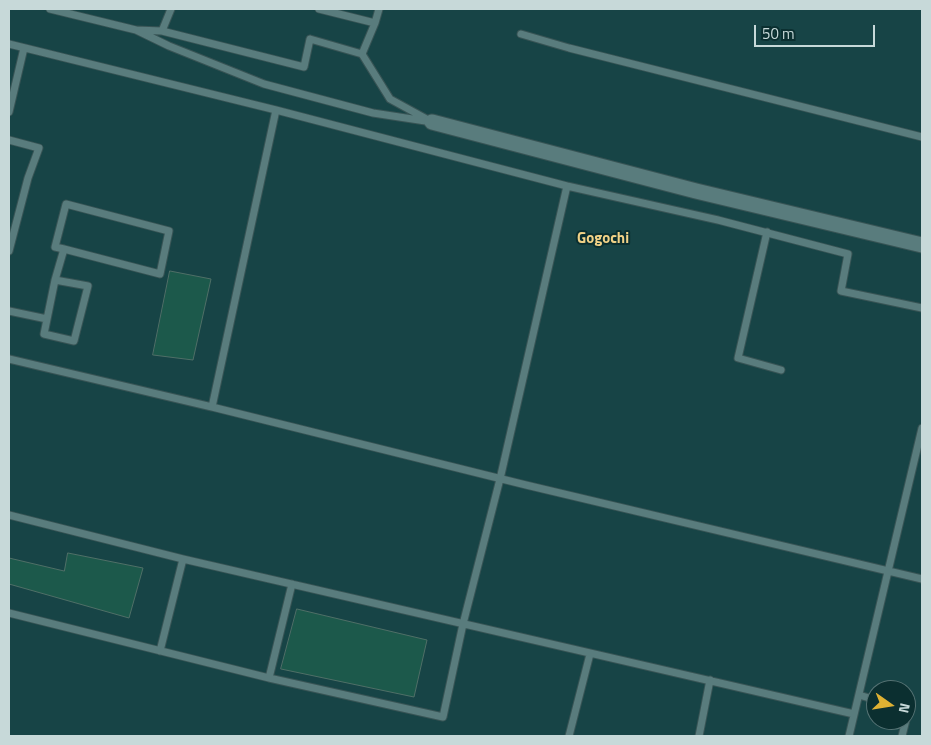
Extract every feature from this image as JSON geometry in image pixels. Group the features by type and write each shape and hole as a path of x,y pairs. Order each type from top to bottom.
{"street":[{"path":"432,122 696,191 922,245"}],"lane":[{"path":"50,9 136,30 162,31 304,68 310,39 362,54 390,100 432,122"},
{"path":"162,31 171,9"},
{"path":"319,9 338,11 375,23"},
{"path":"362,54 379,9"},
{"path":"136,30 169,46 264,84 373,113 432,122"},
{"path":"521,34 922,137"},
{"path":"9,44 276,110 567,186 767,232 848,254 841,291 922,308"},
{"path":"9,112 24,48"},
{"path":"212,407 276,110"},
{"path":"9,140 39,148 28,178 9,250"},
{"path":"9,613 269,678 443,717 463,624 500,479 567,186"},
{"path":"66,204 169,231 160,274 64,249 55,247 66,204"},
{"path":"767,232 738,358 781,370"},
{"path":"55,280 88,286 74,341 44,334 55,280 64,249"},
{"path":"9,311 47,319"},
{"path":"9,359 922,580"},
{"path":"849,736 922,428"},
{"path":"9,515 183,559 854,714"},
{"path":"160,651 183,559"},
{"path":"269,678 292,584"},
{"path":"569,736 590,654"},
{"path":"699,736 710,680"},
{"path":"859,695 866,697"}],"shaded area":[{"path":"9,9 922,9 922,736 9,736"}],"building":[{"path":"170,271 211,279 193,360 153,355"},
{"path":"68,553 143,568 129,618 9,584 9,558 64,571"},
{"path":"297,609 427,640 414,697 281,669"}],"district":[{"name":"Gogochi","path":"603,239"}]}
